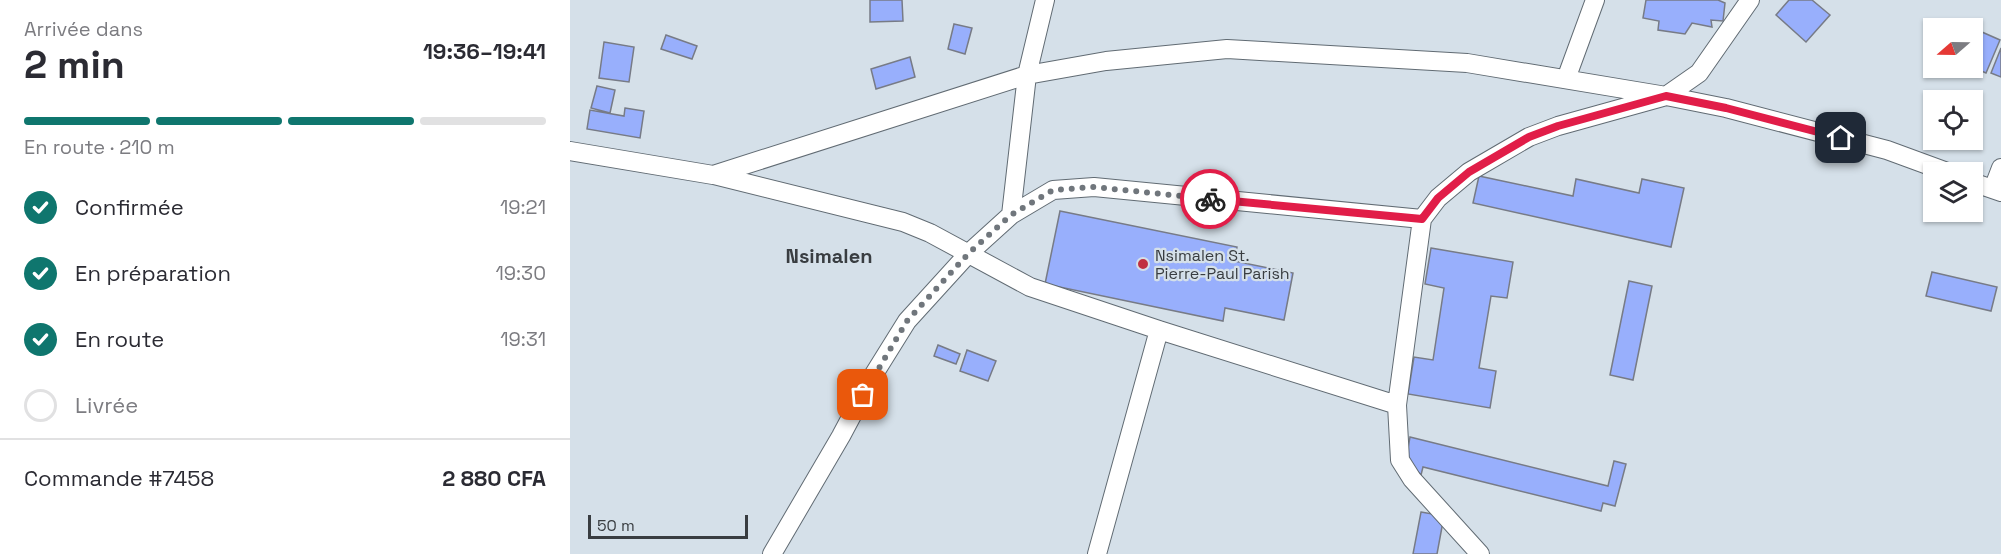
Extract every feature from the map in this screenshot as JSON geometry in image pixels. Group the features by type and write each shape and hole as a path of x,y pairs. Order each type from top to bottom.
{"street":[{"path":"1011,215 1027,75 1045,0"},
{"path":"1566,79 1595,0"},
{"path":"1478,553 1412,479 1400,460 1397,405 1422,219 1438,198 1469,172 1529,137 1558,126 1666,96 1699,73 1750,0"},
{"path":"713,175 1027,75 1106,61 1227,50 1467,63 1566,79 1726,108 1887,150 1923,163"},
{"path":"570,151 713,175 903,222 930,233 1030,286 1159,330 1397,405"},
{"path":"1997,191 2001,168"},
{"path":"772,554 841,436 874,374 907,321 968,254 1011,215 1053,190 1094,187 1422,219"},
{"path":"1097,554 1159,330"}],"building":[{"path":"870,0 902,0 903,21 870,22"},
{"path":"1646,0 1718,0 1725,3 1723,21 1711,20 1712,27 1692,23 1685,34 1658,30 1659,21 1643,18"},
{"path":"1789,0 1812,0 1830,15 1806,42 1776,15"},
{"path":"954,24 972,28 965,54 948,49"},
{"path":"1983,32 2000,40 1986,73 1983,72"},
{"path":"666,35 697,46 692,59 661,49"},
{"path":"604,42 634,47 629,82 599,78"},
{"path":"2001,48 2001,77 1991,73"},
{"path":"910,57 915,77 876,89 871,69"},
{"path":"597,86 615,90 610,113 591,108"},
{"path":"625,108 644,111 640,138 587,129 590,110 624,116"},
{"path":"1479,176 1573,196 1576,179 1639,193 1642,179 1684,188 1671,247 1473,203"},
{"path":"1060,211 1237,247 1234,261 1293,273 1284,320 1225,308 1223,321 1045,284"},
{"path":"1431,248 1513,262 1507,298 1491,296 1479,368 1496,371 1490,408 1408,394 1414,357 1433,360 1444,288 1425,284"},
{"path":"1932,272 1997,287 1991,311 1926,296"},
{"path":"1629,281 1652,286 1633,380 1610,375"},
{"path":"938,345 960,354 956,364 934,356"},
{"path":"967,350 996,361 988,381 960,371"},
{"path":"1410,437 1608,486 1614,461 1626,464 1615,506 1603,503 1601,511 1423,467 1421,475 1406,459"},
{"path":"1421,512 1444,516 1437,554 1413,554"}],"way so far":[{"path":"863,395 907,321 968,254 1011,215 1053,190 1094,187 1210,199"}],"place":[{"name":"Nsimalen St. Pierre-Paul Parish","path":"1143,264"}],"district":[{"name":"Nsimalen","path":"829,256"}],"route":[{"path":"1210,199 1422,219 1438,198 1469,172 1529,137 1558,126 1666,96 1726,108 1841,138"}]}
